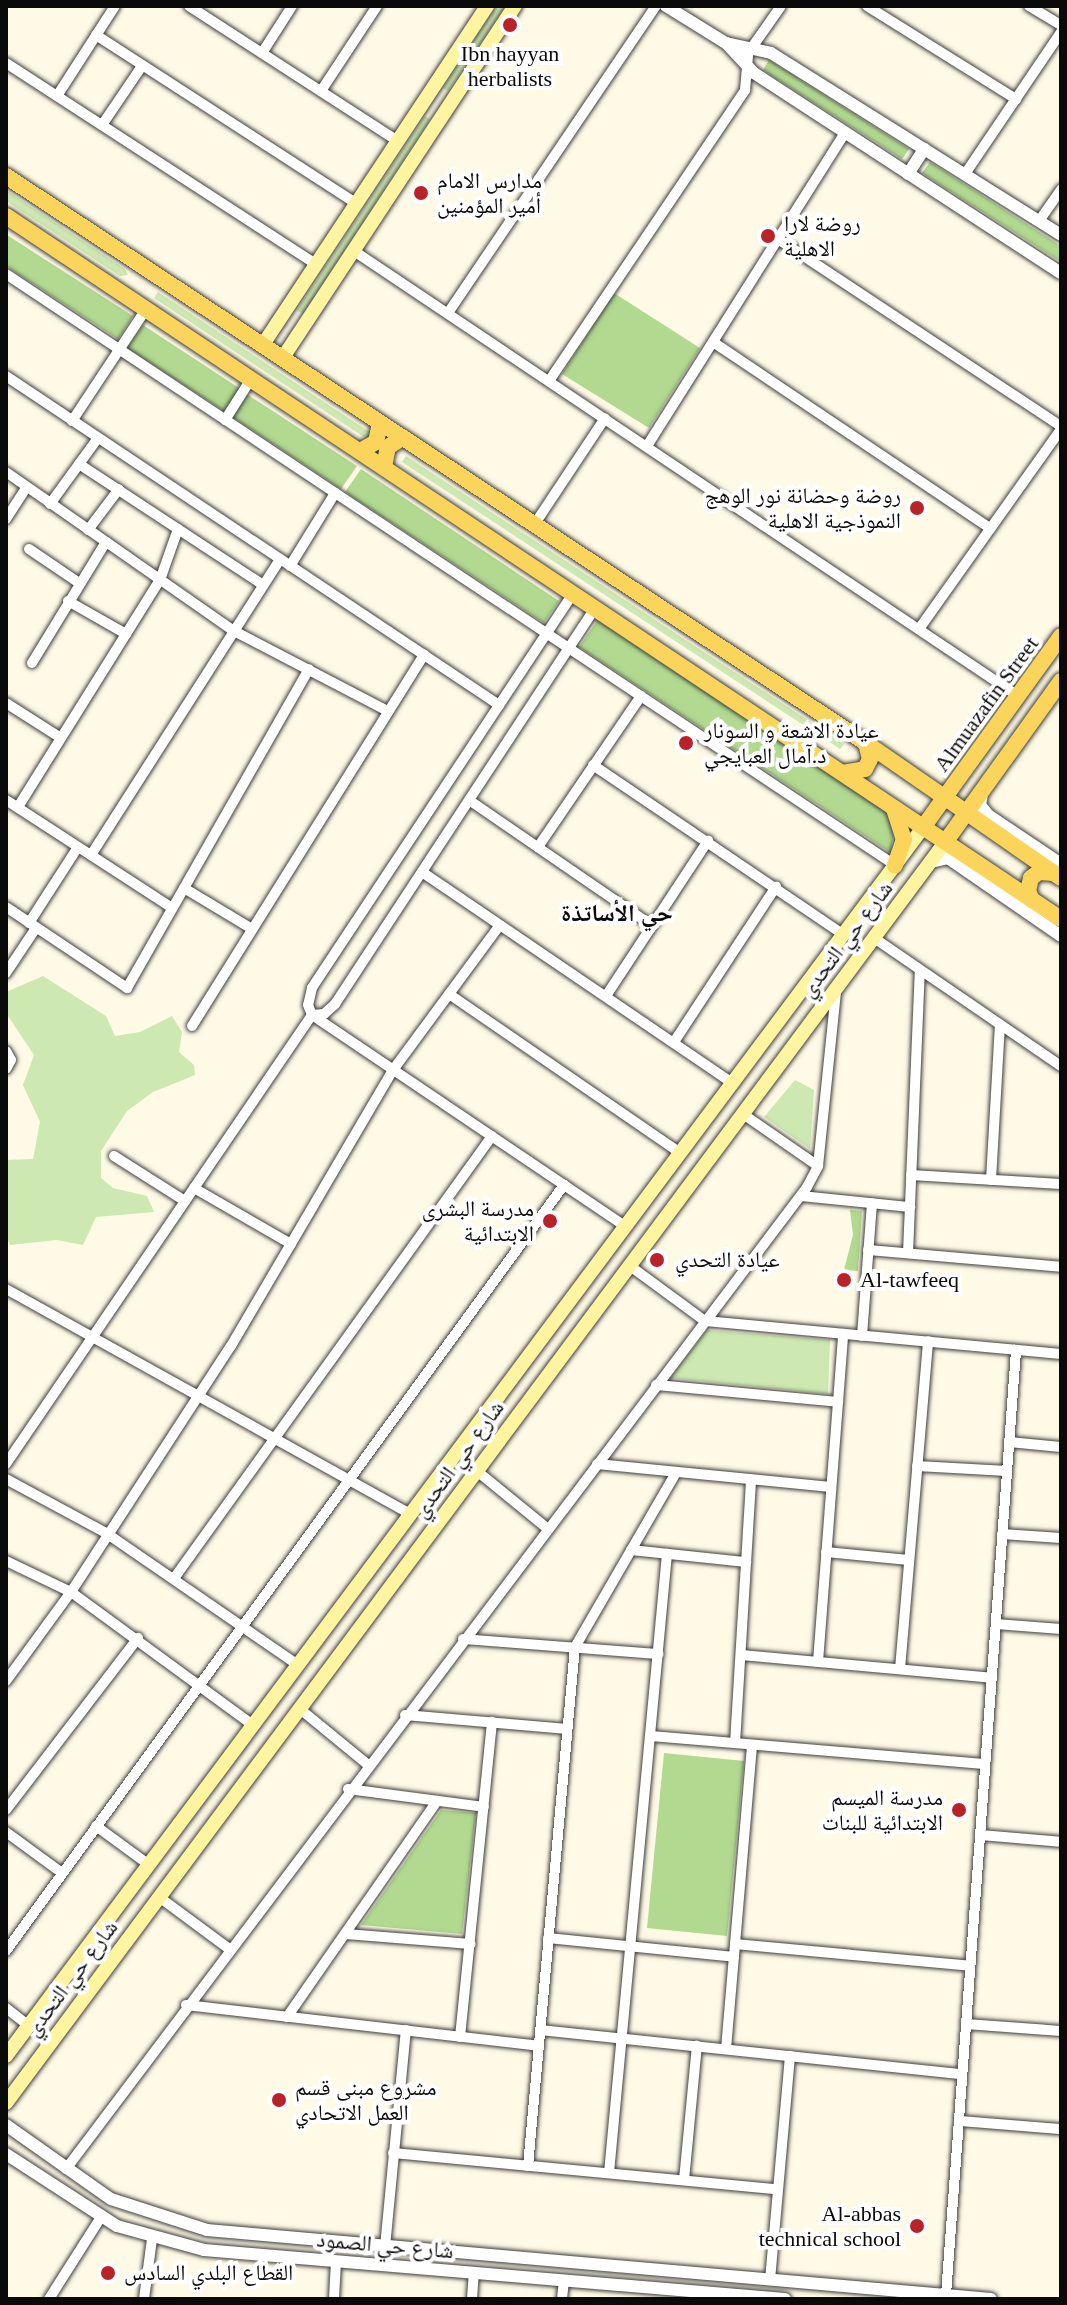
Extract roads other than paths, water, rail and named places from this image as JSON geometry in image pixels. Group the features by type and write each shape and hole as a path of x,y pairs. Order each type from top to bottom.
{"main road":[{"path":"262,346 487,6"},
{"path":"282,359 515,6"},
{"path":"434,86 443,98 454,99"},
{"path":"419,109 434,113 438,123"},
{"path":"6,176 1059,872"},
{"path":"7,218 574,592 1061,919"},
{"path":"117,289 130,282 134,262"},
{"path":"144,308 147,287 160,279"},
{"path":"291,304 294,318 309,318"},
{"path":"360,451 376,442 380,423"},
{"path":"384,467 388,447 402,438"},
{"name":"Almuazafin Street","path":"924,826 1018,696 1053,661 1061,636"},
{"path":"946,841 1061,681"},
{"path":"843,773 865,769 870,759 866,743"},
{"path":"888,802 904,831 895,865"},
{"name":"شارع حي التحدي","path":"6,2056 924,826"},
{"name":"شارع حي التحدي","path":"6,2103 946,841"},
{"path":"1059,872 1044,871 1031,878 1028,891 1061,929"},
{"path":"859,913 869,908 879,912 877,934"},
{"path":"664,1174 670,1191 688,1188"},
{"path":"640,1206 658,1200 665,1209 664,1220"},
{"path":"559,1316 567,1332 583,1329"},
{"path":"526,1357 544,1359 546,1376"}],"street":[{"path":"57,96 115,6"},
{"path":"262,53 292,6"},
{"path":"321,91 377,6"},
{"path":"448,313 656,6"},
{"path":"666,6 726,43 746,67 1061,273"},
{"path":"549,381 745,90 746,67 753,46 781,6"},
{"path":"867,6 1016,99"},
{"path":"1029,6 1061,25"},
{"path":"196,8 398,141"},
{"path":"965,174 1061,32"},
{"path":"96,35 357,204"},
{"path":"726,43 753,46 1061,235"},
{"path":"6,63 317,265"},
{"path":"102,125 142,66"},
{"path":"647,446 845,133"},
{"path":"908,174 924,149"},
{"path":"1039,221 1061,189"},
{"path":"778,239 1061,427 919,629"},
{"path":"354,251 1018,696"},
{"path":"6,274 895,865"},
{"path":"72,421 144,308"},
{"path":"713,342 990,528"},
{"path":"6,376 499,705"},
{"path":"225,420 251,379"},
{"path":"534,525 605,418"},
{"path":"50,504 98,438"},
{"path":"79,464 263,585"},
{"path":"6,472 234,631 388,711"},
{"path":"6,519 27,487"},
{"path":"88,530 119,489"},
{"path":"290,566 335,493"},
{"path":"18,807 160,580 178,529"},
{"path":"32,663 106,542"},
{"path":"29,549 79,583"},
{"path":"91,855 280,559"},
{"path":"574,592 312,988 308,1005 312,1015 625,1226"},
{"path":"68,601 126,634"},
{"path":"6,1464 312,1015 335,1004 596,607"},
{"path":"192,1026 424,655"},
{"path":"6,907 127,988 309,669"},
{"path":"538,847 641,696"},
{"path":"6,703 61,738"},
{"path":"593,765 843,934"},
{"path":"983,791 979,802 986,814 1059,872"},
{"path":"6,800 172,908"},
{"path":"469,800 652,926"},
{"path":"606,996 708,841"},
{"path":"6,973 78,847"},
{"path":"931,862 948,858 1061,936"},
{"path":"422,872 732,1083"},
{"path":"674,1042 776,887"},
{"path":"184,888 252,929"},
{"path":"6,1681 71,1592 106,1533 197,1397 393,1070 500,925"},
{"path":"877,934 920,970 1061,1066"},
{"path":"908,1253 920,970"},
{"path":"66,2169 348,1789 801,1196 818,1166 836,989"},
{"path":"449,994 680,1153"},
{"path":"991,1180 1000,1024"},
{"path":"6,1051 11,1060 6,1069"},
{"path":"743,1114 818,1166"},
{"path":"175,1577 276,1441 492,1136"},
{"path":"114,1156 185,1201"},
{"path":"911,1175 1061,1184"},
{"path":"6,1951 564,1185"},
{"path":"194,1188 291,1244"},
{"path":"801,1196 910,1207"},
{"path":"862,1336 872,1203"},
{"path":"868,1250 1061,1267"},
{"path":"630,1266 705,1321 1061,1354"},
{"path":"8,1293 411,1514"},
{"path":"818,1662 843,1334"},
{"path":"900,1669 928,1341"},
{"path":"946,2295 1016,1350"},
{"path":"656,1385 838,1402"},
{"path":"1009,1442 1061,1447"},
{"path":"597,1464 831,1487"},
{"path":"917,1466 1007,1471"},
{"path":"477,1471 547,1528"},
{"path":"528,2166 575,1647 676,1473"},
{"path":"6,1479 106,1533 175,1577 298,1665"},
{"path":"735,1743 751,1479"},
{"path":"1002,1534 1061,1538"},
{"path":"631,1550 746,1562"},
{"path":"826,1552 909,1560"},
{"path":"609,2173 667,1554"},
{"path":"6,1561 71,1592 253,1725"},
{"path":"996,1624 1061,1629"},
{"path":"8,1803 138,1638"},
{"path":"463,1639 658,1654"},
{"path":"741,1655 992,1678"},
{"path":"300,1709 367,1764"},
{"path":"405,1715 567,1729"},
{"path":"460,2037 492,1722"},
{"path":"650,1736 985,1764"},
{"path":"726,2049 752,1745"},
{"path":"348,1789 484,1807"},
{"path":"287,2017 437,1801"},
{"path":"96,1826 149,1865"},
{"path":"6,1832 62,1873"},
{"path":"980,1835 1061,1842"},
{"path":"159,1897 228,1948"},
{"path":"346,1934 471,1944"},
{"path":"548,1938 734,1957"},
{"path":"735,1944 970,1966"},
{"path":"186,2005 539,2046"},
{"path":"6,2008 29,2026"},
{"path":"966,2024 1061,2031"},
{"path":"385,2247 406,2030"},
{"path":"540,2030 962,2074"},
{"path":"684,2180 697,2046"},
{"path":"770,2280 790,2056"},
{"path":"959,2121 1061,2129"},
{"path":"6,2125 111,2199 183,2225 385,2247 828,2285 858,2293 991,2299"},
{"path":"22,2166 24,2151 36,2147"},
{"path":"393,2153 776,2189"},
{"name":"شارع حي الصمود","path":"6,2154 101,2217 152,2239 204,2250 564,2280 652,2293 785,2299"},
{"path":"49,2299 101,2217"},
{"path":"144,2299 152,2239"},
{"path":"399,2266 402,2248"},
{"path":"429,2268 433,2251"},
{"path":"334,2299 336,2261"},
{"path":"472,2299 474,2272"},
{"path":"562,2299 564,2280"},
{"path":"828,2285 830,2299"}],"place":[{"name":"Ibn hayyan herbalists","path":"510,25"},
{"name":"مدارس الامام أمير المؤمنين","path":"421,193"},
{"name":"روضة لارا الاهلية","path":"768,236"},
{"name":"روضة وحضانة نور الوهج النموذجية الاهلية","path":"917,508"},
{"name":"عيادة الاشعة و السونار د.آمال العبايجي","path":"686,743"},
{"name":"مدرسة البشرى الابتدائية","path":"550,1221"},
{"name":"عيادة التحدي","path":"657,1260"},
{"name":"Al-tawfeeq","path":"844,1280"},
{"name":"مدرسة الميسم الابتدائية للبنات","path":"959,1810"},
{"name":"مشروع مبنى قسم العمل الاتحادي","path":"279,2100"},
{"name":"Al-abbas technical school","path":"917,2226"},
{"name":"القطاع البلدي السادس","path":"108,2273"}],"district":[{"name":"حي الأساتذة","path":"617,914"}]}
